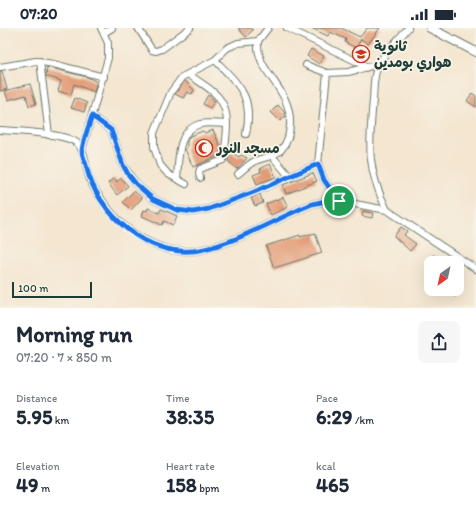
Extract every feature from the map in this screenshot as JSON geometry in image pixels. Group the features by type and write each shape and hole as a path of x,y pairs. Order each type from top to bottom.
{"street":[{"path":"82,150 104,77 109,52 108,43 102,30 112,28"},
{"path":"138,28 152,50 156,51 162,49 190,28"},
{"path":"238,174 253,162 272,156 286,144 288,139 290,111 287,101 259,56 258,41 268,28"},
{"path":"287,28 368,67"},
{"path":"387,210 376,186 370,160 371,118 378,64 408,28"},
{"path":"430,28 476,52"},
{"path":"186,184 168,174 160,165 154,148 154,133 171,92 179,80 215,60 233,45 258,41"},
{"path":"215,60 238,84 245,95 249,110 246,134"},
{"path":"0,66 29,61 40,62 104,77"},
{"path":"40,62 49,135"},
{"path":"306,65 327,73 348,72 378,64"},
{"path":"327,73 318,164 324,180 339,201"},
{"path":"188,74 215,94 221,101 226,112 226,154 223,160 200,169 198,173 200,178"},
{"path":"92,116 111,130 123,165 136,184 153,199 177,210 193,212 209,209 290,177 318,164"},
{"path":"177,179 180,148 183,137 193,127 201,124 226,124"},
{"path":"0,130 49,135 77,143 82,150 93,186 117,219 140,238 166,248 200,250 230,240 312,204 326,201 339,201 387,210 476,269"},
{"path":"272,156 290,177"}],"building":[{"path":"238,28 251,28 253,30 246,37"},
{"path":"311,28 341,28 360,37 367,28 380,28 368,44 361,39 356,48 345,42 346,39 330,32 328,36"},
{"path":"311,49 324,56 319,64 307,56"},
{"path":"47,67 87,77 97,82 94,92 74,84 71,95 58,91 61,81 46,76"},
{"path":"0,71 2,71 7,89 0,91"},
{"path":"185,81 194,90 192,94 187,92 183,98 175,94"},
{"path":"30,84 36,104 29,106 26,95 8,100 5,91"},
{"path":"472,93 476,96 476,107 467,101"},
{"path":"208,95 215,101 210,108 203,104"},
{"path":"75,98 87,103 84,112 71,108"},
{"path":"278,105 285,113 285,117 280,121 271,112"},
{"name":"مسجد النور","path":"213,130 221,148 220,155 193,167 185,149 187,148 187,141 190,136 203,131 205,133"},
{"path":"230,152 239,157 241,155 247,158 237,169 228,161"},
{"path":"270,164 276,177 257,184 253,175 261,172 260,169"},
{"path":"313,173 317,181 286,194 283,185"},
{"path":"114,178 117,182 121,178 128,186 117,195 108,183"},
{"path":"134,191 142,198 131,210 123,202"},
{"path":"260,194 263,203 255,206 251,198"},
{"path":"283,197 288,207 271,215 266,204"},
{"path":"148,208 159,213 161,209 177,216 173,225 164,221 162,225 142,216 144,210 147,211"},
{"path":"363,211 373,213 372,218 362,216"},
{"path":"401,227 407,231 404,235 416,244 410,251 394,236"},
{"path":"315,233 322,253 274,268 266,246 300,235 300,237"}],"place":[{"name":"ثانوية هواري بومدين","path":"361,54"},
{"name":"مسجد النور","path":"204,148"}],"route":[{"path":"92,116 108,126 111,130 123,165 136,184 162,205 185,212 201,211 235,200 318,164 324,180 339,201 326,201 312,204 230,240 200,250 191,251 166,248 140,238 126,228 117,219 93,186 89,178 82,150 92,116"}]}
